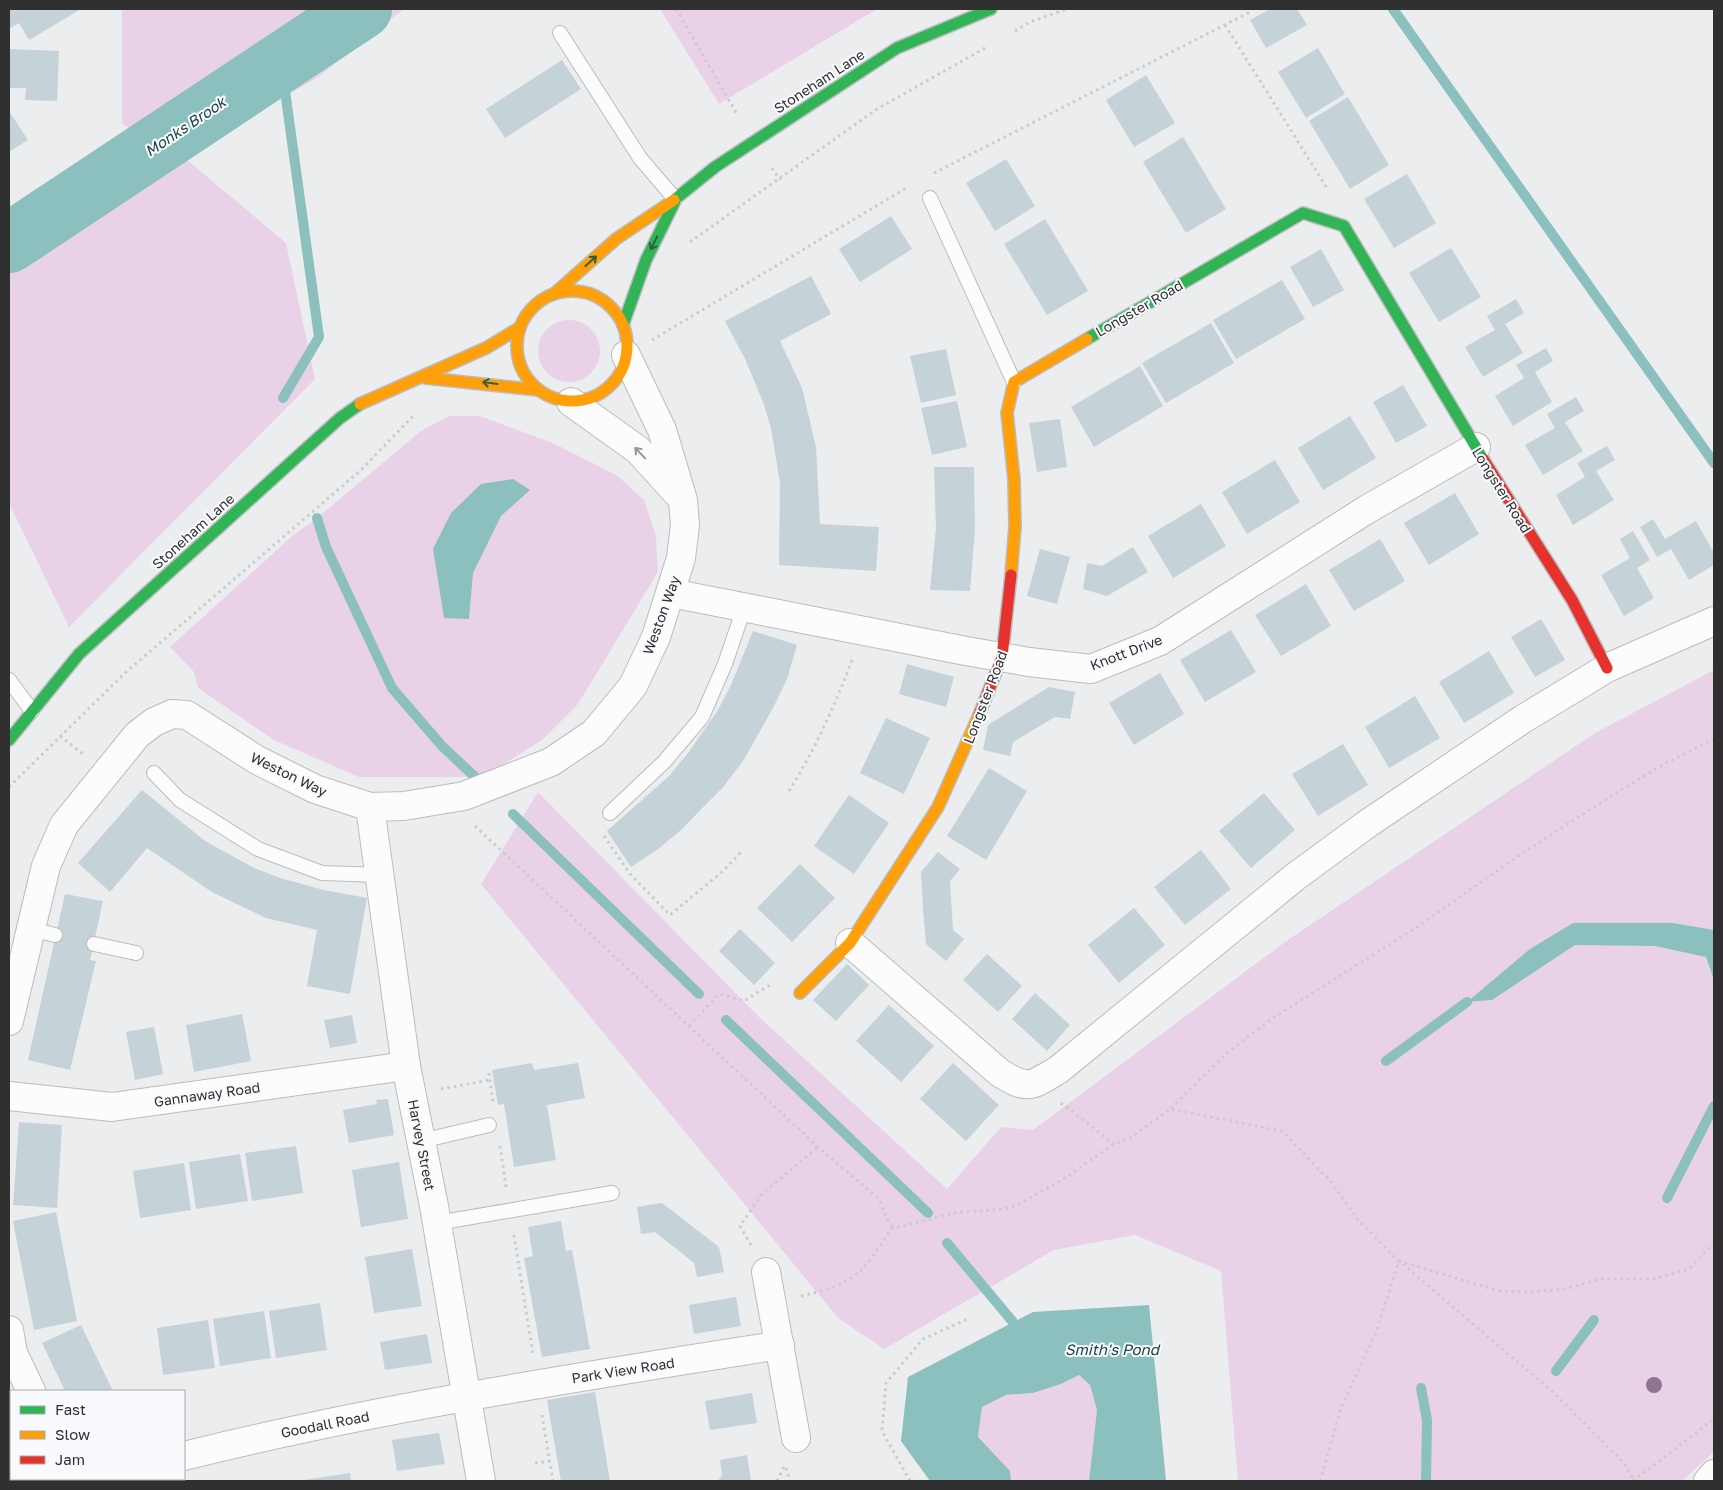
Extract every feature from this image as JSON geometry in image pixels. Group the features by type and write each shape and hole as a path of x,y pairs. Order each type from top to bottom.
{"street":[{"name":"Stoneham Lane","path":"554,294 616,239 675,199 715,167 897,48 991,9"},
{"name":"Stoneham Lane","path":"623,325 642,268 675,199"},
{"name":"Longster Road","path":"800,993 850,943 938,807 968,744 1002,657 1007,628 1015,527 1014,479 1006,413 1014,382 1303,213 1344,226 1476,447 1572,600 1607,668"},
{"path":"568,290 595,295 612,308 623,325 627,340 637,349 607,388 586,400 571,402 559,400 538,390 528,381 517,355 519,328 533,307 542,299 568,290"},
{"name":"Stoneham Lane","path":"9,740 79,654 340,418 362,403 387,390 424,377 486,348 519,328"},
{"name":"Weston Way","path":"9,1021 43,932 46,866 64,825 137,735 154,722 172,714 187,715 257,760 315,789 370,807 404,806 464,796 551,762 594,733 633,686 656,637 681,558 685,525 683,500 637,349"},
{"name":"Stoneham Lane","path":"424,377 538,390"},
{"path":"571,402 638,450 683,500"},
{"name":"Knott Drive","path":"670,593 1002,657 1091,669 1160,641 1366,510 1476,447"},
{"path":"850,943 1000,1073 1020,1085 1035,1084 1058,1070 1295,877 1367,824 1523,719 1607,668 1714,621"},
{"name":"Harvey Street","path":"370,807 406,1066 437,1223 481,1481"},
{"name":"Gannaway Road","path":"9,1096 81,1106 112,1107 406,1066"},
{"path":"766,1272 796,1438"},
{"path":"9,1330 13,1353 31,1390"},
{"name":"Park View Road","path":"467,1396 780,1345"},
{"name":"Goodall Road","path":"185,1456 252,1438 467,1396"},
{"path":"1708,1481 1714,1474"}],"lane":[{"path":"560,33 640,158 675,199"},
{"path":"930,198 1014,382"},
{"path":"610,813 664,762 702,717 725,664 744,608"},
{"path":"9,680 32,711"},
{"path":"154,773 180,800 258,849 322,873 380,874"},
{"path":"94,944 136,953"},
{"path":"421,1141 488,1125"},
{"path":"437,1223 612,1193"}],"path":[{"path":"676,9 729,101"},
{"path":"932,175 1250,12"},
{"path":"1225,25 1336,202 1344,226"},
{"path":"637,349 914,184"},
{"path":"789,791 812,755 836,703 852,658 858,630"},
{"path":"464,796 474,825 818,1147 879,1198 888,1221 893,1226 900,1226 953,1213 1005,1209 1019,1204 1048,1188 1114,1144 1130,1138 1170,1109 1228,1052 1270,1020 1417,927 1518,856 1616,793 1664,764 1714,739"},
{"path":"9,782 11,784 9,787"},
{"path":"610,813 598,827 630,874 670,915 722,872 741,852"},
{"path":"689,1026 719,994 744,1001 774,982 800,993"},
{"path":"488,1073 494,1108"},
{"path":"415,1111 437,1106 434,1090 490,1080"},
{"path":"1170,1109 1282,1131 1332,1183 1358,1220 1399,1262 1560,1399 1624,1463 1633,1481 1714,1419"},
{"path":"1089,1125 1114,1144"},
{"path":"498,1137 553,1481"},
{"path":"766,1272 740,1226 762,1194 818,1147"},
{"path":"772,1302 831,1289 853,1278 867,1266 893,1226"},
{"path":"1399,1262 1500,1291 1528,1292 1566,1289 1600,1279 1654,1279 1689,1269 1714,1243"},
{"path":"1320,1481 1342,1408 1375,1335 1399,1262"},
{"path":"910,1481 882,1431 886,1383 922,1339 970,1318"},
{"path":"535,1463 550,1461"},
{"path":"785,1464 790,1481"}],"shaded area":[{"path":"122,9 404,9 317,78 181,155 286,243 315,379 69,627 9,503 9,264 180,155 122,124"},
{"path":"660,9 877,9 719,104"},
{"path":"563,320 575,320 591,329 598,339 600,351 598,363 591,373 575,382 563,382 552,377 543,368 538,357 538,345 543,334 552,325"},
{"path":"449,416 480,416 555,444 618,476 644,500 656,536 658,572 578,704 542,740 502,765 475,777 359,777 274,740 198,688 194,672 170,647 291,537 317,518 421,431"},
{"path":"1714,670 1714,1452 1682,1481 1238,1481 1221,1271 1135,1235 1054,1250 884,1349 838,1318 481,884 538,792 758,1016 947,1189 1001,1127 1033,1130 1285,942 1595,733"},
{"path":"1079,1375 1090,1385 1097,1410 1089,1481 1011,1481 1009,1471 978,1437 982,1407 1006,1395 1033,1393 1061,1384"}],"water":[{"path":"513,479 530,490 501,516 473,573 469,619 444,618 433,549 451,513 481,484"},
{"path":"1573,923 1673,923 1714,930 1714,980 1706,957 1655,946 1575,945 1492,1000 1467,1002 1530,949"},
{"name":"Smith's Pond","path":"1149,1305 1166,1481 1089,1481 1097,1410 1090,1385 1079,1375 1061,1384 1033,1393 1006,1395 982,1407 978,1437 1010,1471 1011,1481 930,1481 901,1441 908,1377 1033,1312"}],"building":[{"path":"9,9 81,9 29,40 19,23 9,29"},
{"path":"1270,9 1297,9 1307,25 1266,48 1250,20"},
{"path":"1318,48 1345,94 1306,118 1278,72"},
{"path":"9,49 59,51 57,101 25,100 26,88 9,88"},
{"path":"562,60 581,89 505,138 486,109"},
{"path":"1146,75 1175,123 1134,147 1106,100"},
{"path":"1348,97 1389,165 1350,189 1309,121"},
{"path":"9,111 28,140 9,152"},
{"path":"1183,137 1226,209 1186,233 1143,162"},
{"path":"1006,159 1035,206 995,231 966,183"},
{"path":"1407,174 1436,223 1394,248 1364,199"},
{"path":"891,216 912,249 860,282 839,249"},
{"path":"1045,219 1088,291 1047,315 1004,244"},
{"path":"1451,248 1481,297 1439,322 1409,273"},
{"path":"1321,249 1344,290 1313,307 1290,267"},
{"path":"811,276 831,314 780,341 802,388 816,447 820,524 879,527 876,571 779,565 780,483 771,428 763,402 745,359 725,321"},
{"path":"1282,280 1305,319 1236,359 1213,320"},
{"path":"1516,299 1524,313 1505,324 1523,353 1483,377 1465,347 1495,330 1487,316"},
{"path":"1211,323 1234,363 1166,403 1142,363"},
{"path":"1546,348 1553,361 1535,372 1552,402 1513,426 1495,396 1524,378 1516,365"},
{"path":"946,349 956,395 921,403 910,356"},
{"path":"1140,366 1163,406 1094,447 1071,407"},
{"path":"1403,385 1427,426 1396,443 1373,402"},
{"path":"1576,397 1584,411 1565,422 1583,451 1543,475 1525,445 1555,428 1547,414"},
{"path":"957,401 967,447 932,455 921,408"},
{"path":"1350,416 1376,458 1323,490 1298,448"},
{"path":"1060,419 1067,467 1037,472 1029,423"},
{"path":"1607,446 1615,460 1596,471 1614,500 1573,525 1556,495 1585,477 1577,463"},
{"path":"1275,460 1300,502 1247,534 1222,492"},
{"path":"934,467 974,467 975,529 970,591 930,590 936,528"},
{"path":"1455,493 1479,534 1429,565 1404,523"},
{"path":"1201,504 1226,546 1173,578 1148,536"},
{"path":"1653,519 1665,539 1696,521 1714,553 1714,565 1689,580 1671,549 1657,557 1640,527"},
{"path":"1633,531 1650,560 1637,568 1654,598 1624,616 1601,575 1630,558 1620,539"},
{"path":"1380,539 1405,581 1354,611 1329,570"},
{"path":"1133,547 1148,572 1107,596 1083,589 1087,563 1102,566"},
{"path":"1040,549 1070,557 1057,604 1027,596"},
{"path":"1306,584 1331,626 1281,656 1255,615"},
{"path":"1541,619 1565,660 1535,677 1511,637"},
{"path":"1231,630 1256,672 1205,702 1180,660"},
{"path":"753,631 797,645 787,679 773,708 743,761 724,786 681,830 658,849 631,867 607,831 669,776 688,753 718,710 731,685"},
{"path":"1489,651 1514,693 1464,723 1439,682"},
{"path":"907,664 954,677 946,707 899,694"},
{"path":"1160,673 1184,714 1134,745 1109,703"},
{"path":"1049,687 1075,692 1070,719 1055,717 1013,742 1010,756 983,750 988,725"},
{"path":"1415,696 1440,738 1389,768 1365,727"},
{"path":"886,718 930,738 904,794 860,773"},
{"path":"1343,744 1368,785 1318,816 1292,774"},
{"path":"989,768 1027,791 986,860 947,836"},
{"path":"142,790 205,841 254,868 280,878 324,890 367,898 350,994 307,986 317,930 266,918 212,892 147,848 110,892 78,863"},
{"path":"1264,793 1295,830 1251,868 1219,831"},
{"path":"849,795 889,823 854,874 814,846"},
{"path":"1201,850 1231,889 1185,925 1154,887"},
{"path":"938,852 960,869 950,881 953,930 964,939 946,961 926,944 923,909 921,872"},
{"path":"800,864 835,898 792,942 757,908"},
{"path":"65,894 103,901 90,960 96,961 70,1070 28,1060"},
{"path":"1134,908 1165,945 1119,983 1088,945"},
{"path":"740,929 775,963 754,985 719,951"},
{"path":"987,954 1022,986 998,1012 963,980"},
{"path":"847,964 869,985 836,1021 813,1000"},
{"path":"1035,993 1070,1025 1047,1051 1012,1019"},
{"path":"889,1005 934,1046 901,1082 856,1041"},
{"path":"242,1014 251,1061 194,1072 186,1025"},
{"path":"352,1015 357,1043 330,1048 324,1020"},
{"path":"154,1027 163,1074 135,1080 126,1032"},
{"path":"532,1063 534,1070 578,1063 585,1098 547,1105 556,1160 514,1167 504,1104 498,1105 492,1070"},
{"path":"953,1063 999,1105 966,1141 920,1099"},
{"path":"388,1099 394,1135 349,1143 343,1110 377,1104 376,1100"},
{"path":"19,1122 62,1125 57,1208 13,1205"},
{"path":"296,1146 303,1193 252,1201 245,1153"},
{"path":"240,1154 248,1201 196,1209 189,1162"},
{"path":"399,1162 408,1219 361,1227 352,1170"},
{"path":"184,1163 191,1210 140,1218 133,1171"},
{"path":"662,1203 719,1247 724,1272 697,1277 694,1263 655,1232 641,1234 637,1207"},
{"path":"56,1212 77,1321 34,1330 13,1221"},
{"path":"561,1221 566,1251 572,1250 590,1349 542,1357 524,1258 533,1256 528,1227"},
{"path":"412,1249 422,1306 374,1313 365,1257"},
{"path":"736,1297 741,1326 694,1334 689,1305"},
{"path":"320,1303 327,1350 276,1358 269,1311"},
{"path":"264,1311 271,1358 220,1366 213,1319"},
{"path":"208,1320 215,1368 163,1375 157,1328"},
{"path":"81,1325 113,1390 65,1390 42,1343"},
{"path":"427,1334 432,1363 385,1370 380,1342"},
{"path":"595,1392 610,1481 561,1481 547,1400"},
{"path":"752,1393 757,1423 710,1430 705,1401"},
{"path":"439,1433 445,1464 397,1471 392,1440"},
{"path":"747,1455 751,1481 718,1481 722,1475 720,1460"},
{"path":"350,1473 351,1481 304,1480"}],"waterway":[{"name":"Monks Brook","path":"9,243 362,9"},
{"path":"1393,9 1714,463"},
{"path":"281,62 319,337 283,398"},
{"path":"317,518 326,547 392,688 442,746 475,777"},
{"path":"513,814 699,994"},
{"path":"1386,1061 1467,1002"},
{"path":"726,1020 928,1213"},
{"path":"1667,1198 1714,1106"},
{"path":"947,1243 1013,1322"},
{"path":"1556,1371 1594,1320"},
{"path":"1421,1388 1427,1420 1426,1481"}],"traffic: fast":[{"path":"674,200 715,167 897,48 991,9"},
{"path":"623,325 646,260 675,201"},
{"path":"1087,339 1303,213 1344,226 1483,459"},
{"path":"9,740 79,654 340,418 360,404"}],"traffic: slow":[{"path":"554,294 616,239 674,200"},
{"path":"572,291 593,295 611,307 623,325 627,346 623,367 611,385 593,397 572,401 551,397 533,385 521,367 517,346 521,325 533,307 551,295 572,291"},
{"path":"360,404 486,348 519,328"},
{"path":"1011,575 1015,527 1014,479 1007,413 1014,382 1087,339"},
{"path":"426,378 538,390"},
{"path":"800,993 850,943 938,807 979,715"}],"traffic: jam":[{"path":"1483,459 1572,600 1607,668"},
{"path":"979,715 1002,657 1011,575"}]}
